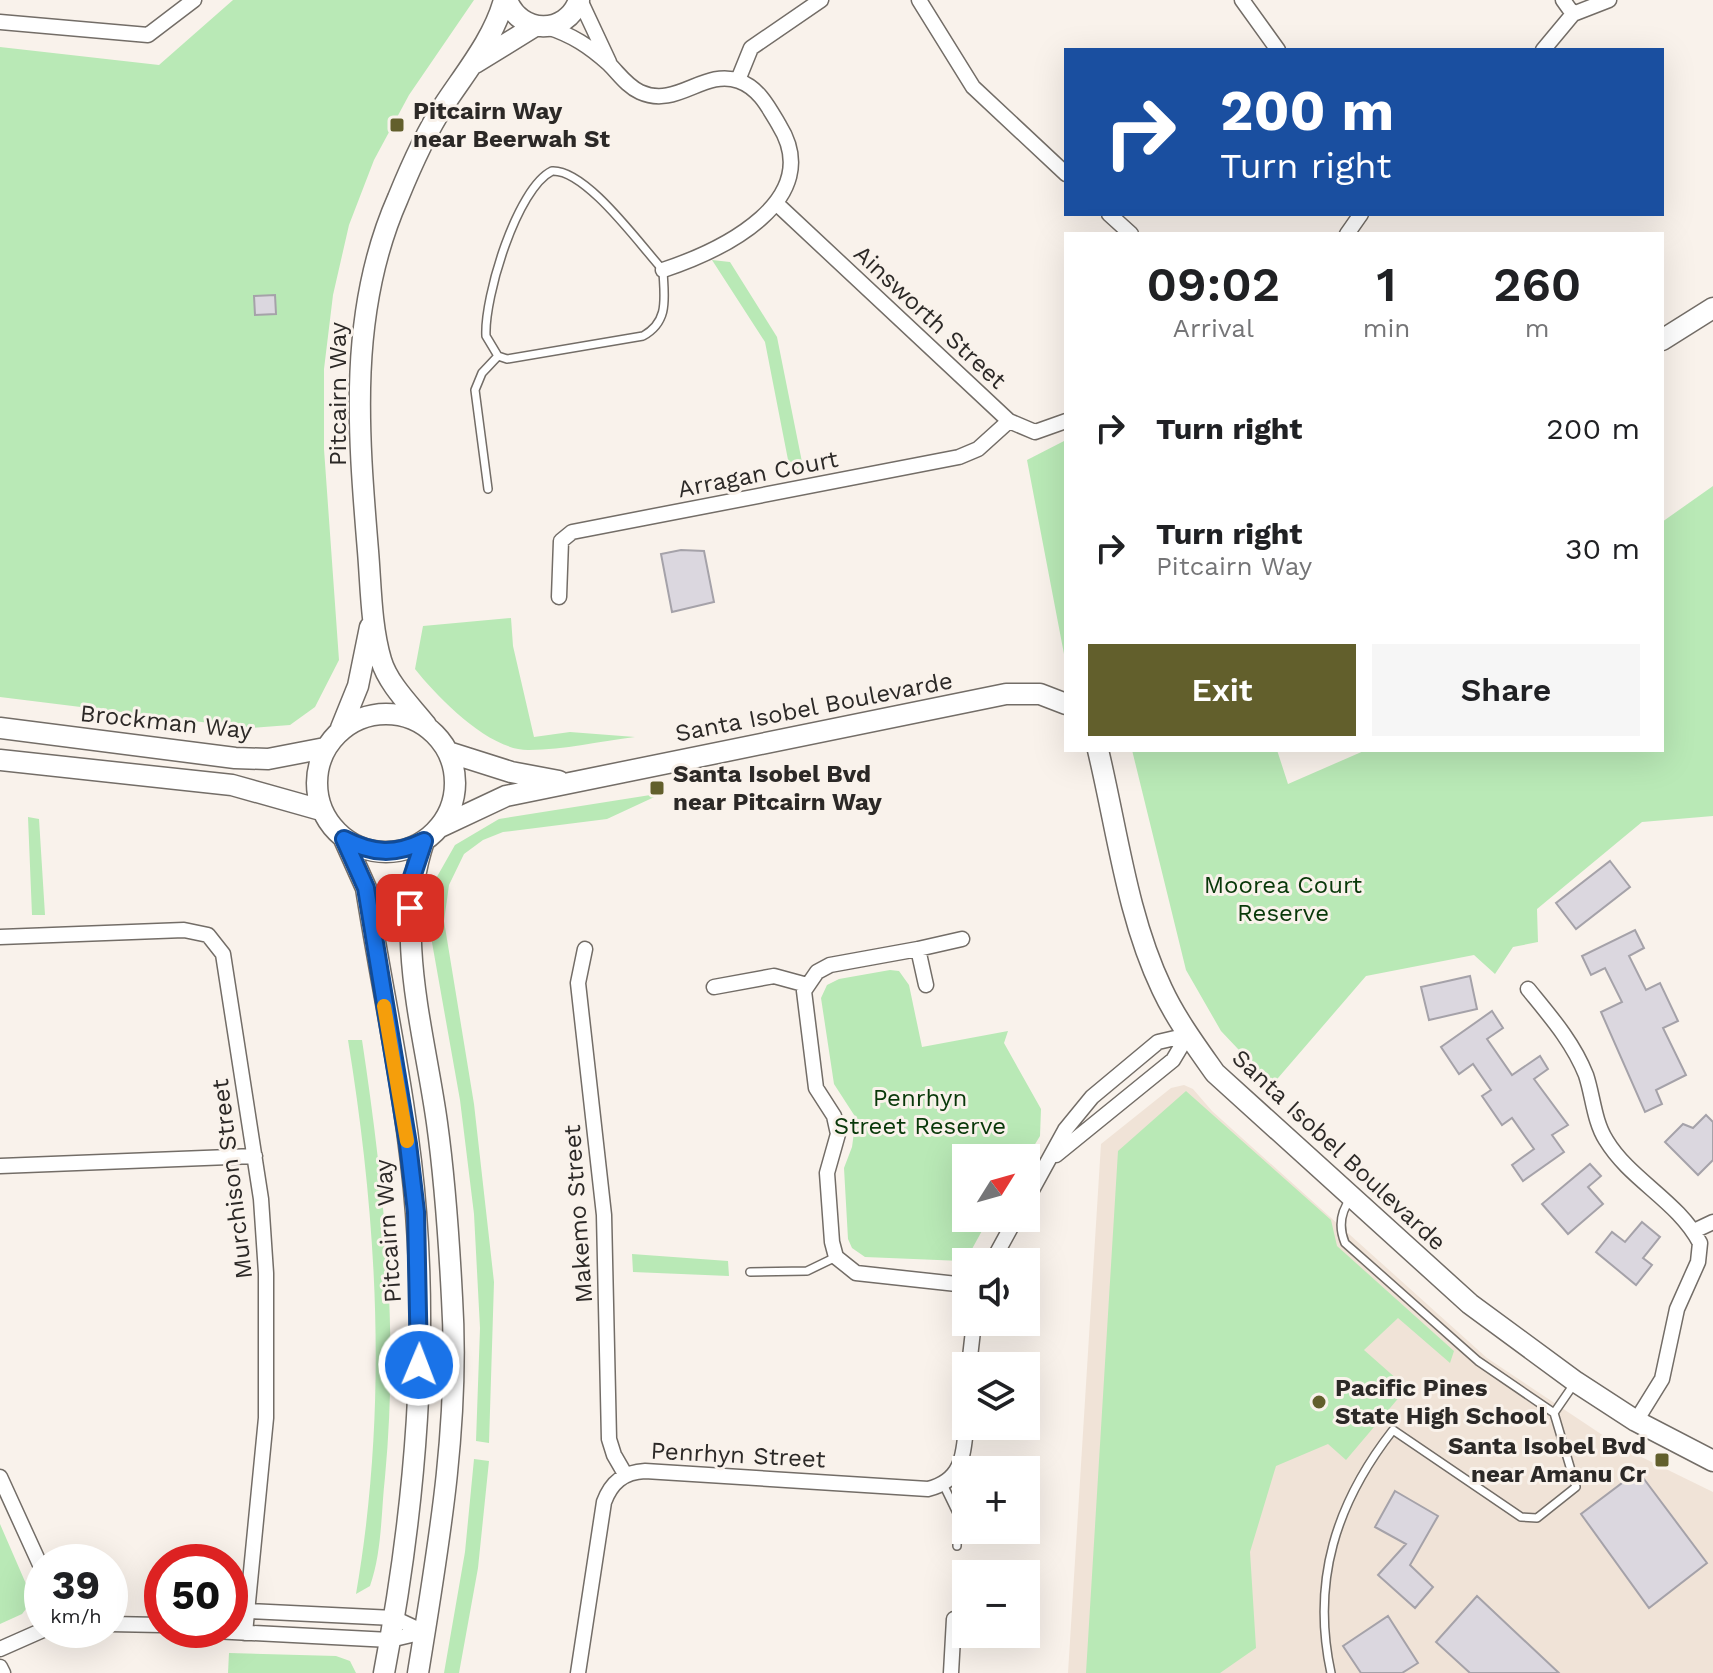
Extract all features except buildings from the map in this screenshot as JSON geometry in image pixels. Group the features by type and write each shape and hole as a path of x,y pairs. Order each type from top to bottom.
{"main road":[{"path":"506,0 518,18 541,27"},
{"name":"Pitcairn Way","path":"426,725 381,661 373,604 366,519 361,359 369,276 381,238 420,148 506,0"},
{"name":"Pitcairn Way","path":"471,65 541,27 570,16 579,0"},
{"path":"1664,339 1713,308"},
{"name":"Pitcairn Way","path":"341,728 358,686 373,604"},
{"name":"Santa Isobel Boulevarde","path":"432,834 506,796 1006,694 1040,694 1064,703"},
{"path":"418,1673 445,1516 453,1385 446,1205 408,940 412,877 432,834 450,810 455,791 454,771 448,752 426,725 405,716 383,713 361,717 341,728 325,748 317,767 316,789 321,810 344,839 363,849 384,853 405,850 432,834"},
{"name":"Brockman Way","path":"0,728 235,758 268,759 325,748"},
{"name":"Santa Isobel Boulevarde","path":"448,752 511,772 571,783"},
{"name":"Santa Isobel Boulevarde","path":"1098,752 1148,954 1162,989 1188,1035 1238,1097 1353,1196 1459,1295 1576,1382 1636,1421 1713,1461"},
{"path":"0,760 232,785 321,810"},
{"name":"Pitcairn Way","path":"344,839 366,888 416,1212 420,1309 415,1479 384,1673"}],"street":[{"path":"0,22 148,35 194,0"},
{"path":"579,0 611,66"},
{"path":"738,80 751,48 821,0"},
{"path":"919,0 973,87 1064,172"},
{"path":"1563,0 1573,14"},
{"path":"1545,48 1573,14 1609,0"},
{"path":"1241,1 1276,48"},
{"path":"541,27 579,40 611,66 626,83 655,97 681,93 708,80 738,80 763,98 793,151 792,176 777,204 713,249 663,270"},
{"name":"Ainsworth Street","path":"777,204 1009,421 1035,432 1064,422"},
{"path":"1111,216 1129,232"},
{"name":"Arragan Court","path":"559,597 561,541 572,532 959,457 978,449 1009,421"},
{"name":"Murchison Street","path":"0,937 184,930 212,938 221,949 255,1156 265,1240 268,1366 248,1610"},
{"path":"952,1283 856,1273 836,1257 830,1233 827,1173 838,1134 834,1116 816,1088 804,999 807,985 817,972 830,965 962,939"},
{"name":"Makemo Street","path":"585,949 578,983 604,1215 609,1439 625,1474"},
{"path":"918,949 926,985"},
{"path":"714,987 774,976 807,985"},
{"path":"1528,989 1572,1044 1586,1076 1604,1137 1622,1162 1694,1231 1700,1243 1698,1262 1677,1309 1662,1379 1636,1421"},
{"path":"1053,1158 1173,1060 1188,1035"},
{"path":"1040,1179 1065,1130 1092,1097 1158,1042 1188,1035"},
{"path":"0,1166 255,1156"},
{"path":"1694,1231 1713,1222"},
{"path":"943,1484 960,1467 964,1440"},
{"name":"Penrhyn Street","path":"578,1673 604,1502 608,1490 625,1474 645,1471 928,1489 943,1484"},
{"path":"0,1477 31,1544"},
{"path":"248,1610 394,1618 424,1632"},
{"path":"248,1633 390,1640 424,1632"},
{"path":"0,1649 24,1638"},
{"path":"951,1673 952,1648"},
{"path":"0,1667 3,1673"}],"lane":[{"path":"562,171 581,179 663,270 663,318 643,336 518,360 498,356 490,346 485,325 499,264 521,212 542,176 562,171"},
{"path":"488,489 475,390 482,373 498,356"},
{"path":"1331,1673 1323,1611 1330,1553 1350,1494 1393,1430 1529,1519 1537,1518 1576,1487 1554,1413 1478,1361 1345,1243 1340,1232 1343,1208 1353,1196"},
{"path":"750,1272 807,1271 836,1257"},
{"path":"1554,1413 1576,1382"},
{"path":"943,1484 958,1515 957,1546"}],"shaded area":[{"name":"Pacific Pines State High School","path":"1184,1085 1193,1089 1212,1111 1487,1358 1619,1446 1713,1492 1713,1673 1068,1673 1101,1144 1171,1088"}],"green space":[{"path":"233,0 474,0 409,95 374,160 349,225 333,295 324,369 324,449 339,660 315,707 290,725 250,728 0,697 0,47 159,65"},
{"path":"712,260 730,262 777,337 803,467 790,470 765,342"},
{"path":"1064,441 1064,654 1027,460"},
{"name":"Moorea Court Reserve","path":"1713,486 1713,816 1642,822 1537,909 1538,942 1513,947 1495,974 1474,955 1366,976 1272,1085 1221,1031 1186,970 1132,752 1278,752 1288,784 1361,752 1664,752 1664,521"},
{"path":"511,618 513,646 534,737 570,732 635,737 556,749 514,748 498,742 466,721 415,669 423,626"},
{"path":"663,793 607,819 503,832 483,840 464,854 449,885 444,921 474,1104 494,1282 489,1443 476,1441 480,1328 474,1214 460,1100 428,920 434,882 455,845 499,819"},
{"path":"28,817 39,819 45,915 32,915"},
{"name":"Penrhyn Street Reserve","path":"899,971 909,985 922,1047 1008,1031 1004,1043 1041,1109 1040,1136 1035,1144 952,1144 952,1232 981,1232 972,1248 952,1248 952,1261 865,1257 852,1248 848,1239 844,1168 852,1147 856,1118 834,1084 821,998 827,985 839,979"},
{"path":"348,1040 362,1040 383,1204 390,1313 389,1422 379,1546 370,1586 356,1594 372,1455 375,1317 366,1179"},
{"path":"1186,1091 1331,1220 1337,1246 1454,1351 1450,1363 1398,1318 1364,1350 1407,1388 1346,1460 1328,1444 1276,1466 1250,1552 1256,1648 1220,1673 1086,1673 1118,1151"},
{"path":"632,1254 728,1261 729,1276 633,1272"},
{"path":"474,1459 489,1461 478,1568 459,1673 444,1673 465,1552"},
{"path":"0,1524 24,1579 24,1611 0,1624"},
{"path":"229,1653 336,1656 350,1661 356,1673 228,1673"}],"slow traffic":[{"path":"384,1006 407,1141"}],"place":[{"name":"Pitcairn Way near Beerwah St","path":"397,125"},
{"name":"Santa Isobel Bvd near Pitcairn Way","path":"657,788"},
{"name":"Pacific Pines State High School","path":"1319,1402"},
{"name":"Santa Isobel Bvd near Amanu Cr","path":"1662,1460"}],"route":[{"path":"410,908 412,877 424,841 405,850 384,853 363,849 344,839 358,864 366,888 408,1144 416,1212 419,1365"}]}
